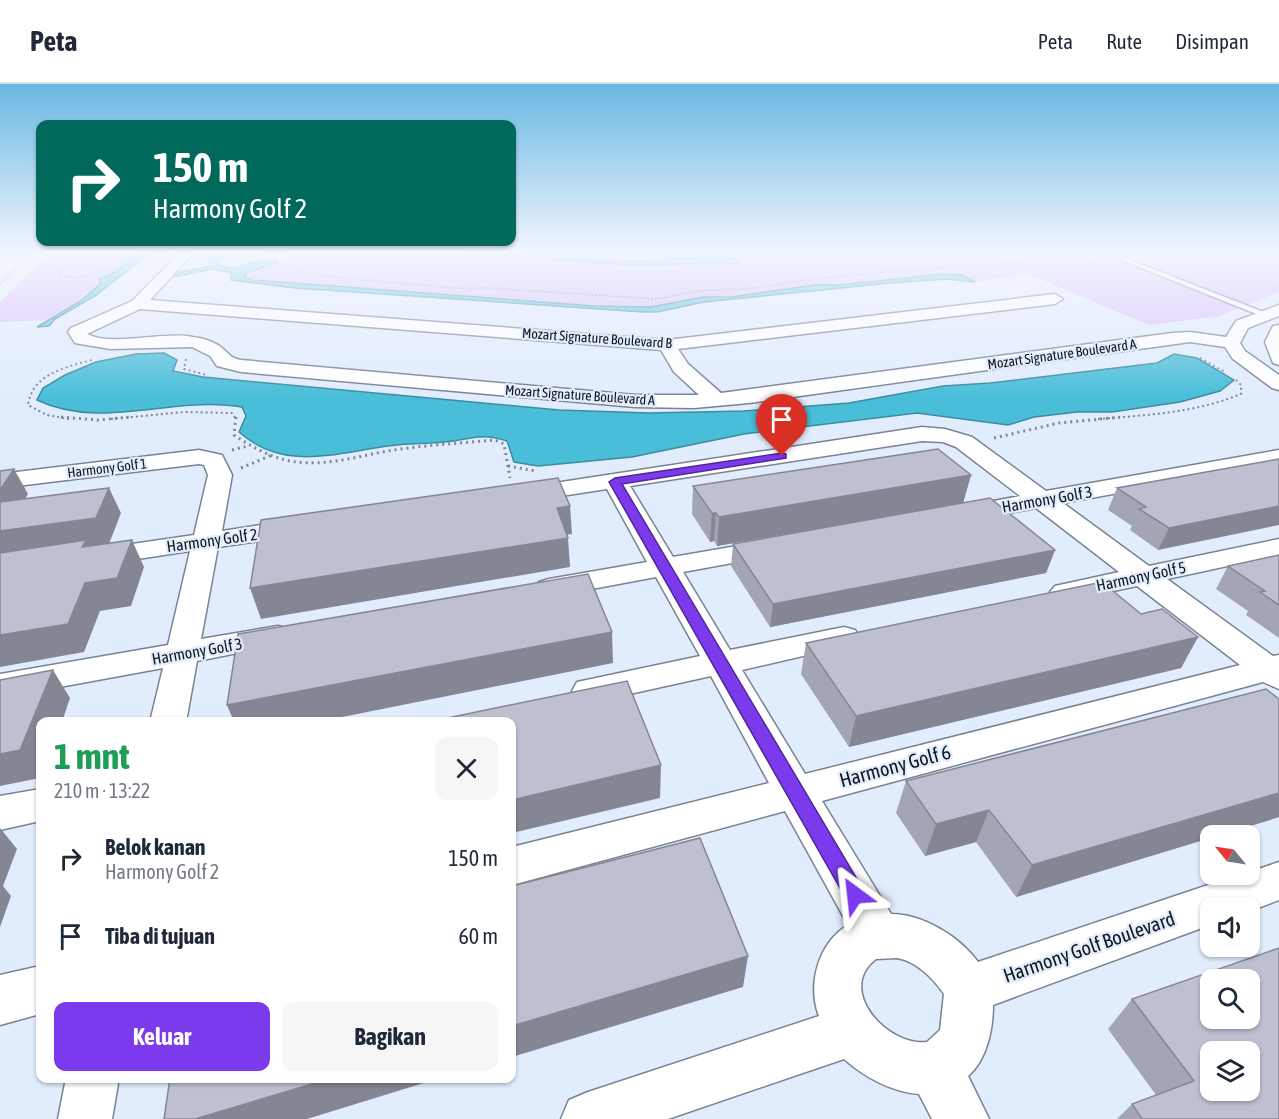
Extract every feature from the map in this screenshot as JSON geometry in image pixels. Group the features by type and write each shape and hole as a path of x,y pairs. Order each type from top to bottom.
{"street":[{"name":"Mozart Signature Boulevard A","path":"142,299 138,304 77,332 81,339 107,344 165,340 208,346 219,354 224,362 242,366 635,401 716,400 1172,338 1190,337 1231,343"},
{"name":"Mozart Signature Boulevard B","path":"138,304 666,345 1052,299"},
{"path":"1274,312 1242,325 1231,343 1239,355 1279,384"},
{"path":"1279,330 1274,342 1279,359"},
{"path":"666,345 681,368 716,400"},
{"path":"674,402 681,368"},
{"path":"502,498 922,434 945,436 964,442 1275,671"},
{"name":"Harmony Golf 1","path":"0,481 199,457 217,468"},
{"name":"Harmony Golf 3","path":"935,519 1279,457"},
{"path":"169,717 206,541 217,468"},
{"path":"615,482 879,937"},
{"name":"Harmony Golf 2","path":"80,559 324,524"},
{"path":"523,592 794,544"},
{"name":"Harmony Golf 5","path":"1037,597 1279,547"},
{"path":"557,697 873,632"},
{"name":"Harmony Golf 3","path":"0,686 300,633"},
{"name":"Harmony Golf 6","path":"516,866 796,792 1275,671"},
{"path":"0,813 36,806"},
{"name":"Harmony Golf Boulevard","path":"967,990 1279,882"},
{"path":"879,937 903,937 929,948 952,965 967,990 968,1012 965,1040 952,1056 933,1067 908,1067 884,1056 851,1030 840,1009 837,989 840,969 848,954 861,942 879,937"},
{"path":"0,1000 36,991"},
{"path":"588,1119 851,1030"},
{"path":"933,1067 962,1119"},
{"path":"85,1119 92,1083"}],"lane":[{"path":"1238,299 1274,312"},
{"path":"1241,299 1274,312"}],"path":[{"path":"217,468 272,455"}],"shaded area":[{"path":"3,299 83,299 46,320 0,322 0,302"},
{"path":"503,299 691,299 651,307 594,306"},
{"path":"1088,299 1261,299 1219,316 1149,325"}],"water":[{"path":"89,299 55,319 49,326 37,327 81,301"},
{"path":"459,299 506,299 594,306 651,307 691,299 731,299 704,302 657,312"},
{"path":"164,353 177,360 173,371 203,377 559,410 649,413 744,411 849,403 943,386 990,383 1157,363 1174,354 1197,358 1234,380 1220,391 1180,402 1112,412 1077,412 1034,417 1008,425 917,413 744,434 632,457 538,466 514,462 507,441 497,438 475,437 310,457 292,456 274,452 256,444 239,432 246,416 242,407 190,405 112,413 62,409 37,400 43,388 65,375 96,362 136,354"}],"building":[{"path":"938,449 971,475 719,517 716,513 712,513 693,486"},
{"path":"1279,459 1279,506 1169,528 1139,509 1146,507 1117,488"},
{"path":"14,469 0,490 0,471"},
{"path":"558,478 570,506 557,508 568,538 250,588 261,520"},
{"path":"109,488 96,518 0,531 0,502"},
{"path":"990,498 1055,550 773,604 733,544"},
{"path":"86,540 82,547 132,540 117,578 85,583 68,624 0,635 0,553"},
{"path":"1279,555 1279,605 1260,592 1265,591 1228,566"},
{"path":"588,574 612,632 227,705 238,634"},
{"path":"1102,582 1141,614 1162,609 1198,637 856,716 806,643"},
{"path":"53,670 20,750 0,754 0,680"},
{"path":"627,681 661,765 516,799 516,717 452,717"},
{"path":"1266,689 1279,699 1279,793 1032,865 989,810 936,824 906,781"},
{"path":"700,838 748,956 516,1025 516,885"},
{"path":"1279,948 1279,1119 1142,1119 1132,1104 1194,1081 1132,999 1200,975 1200,1029 1260,1029 1260,969 1218,969 1253,957 1260,957 1260,955"},
{"path":"169,1083 315,1083 195,1119 164,1119"}],"route":[{"path":"782,456 615,482 855,895"}]}
